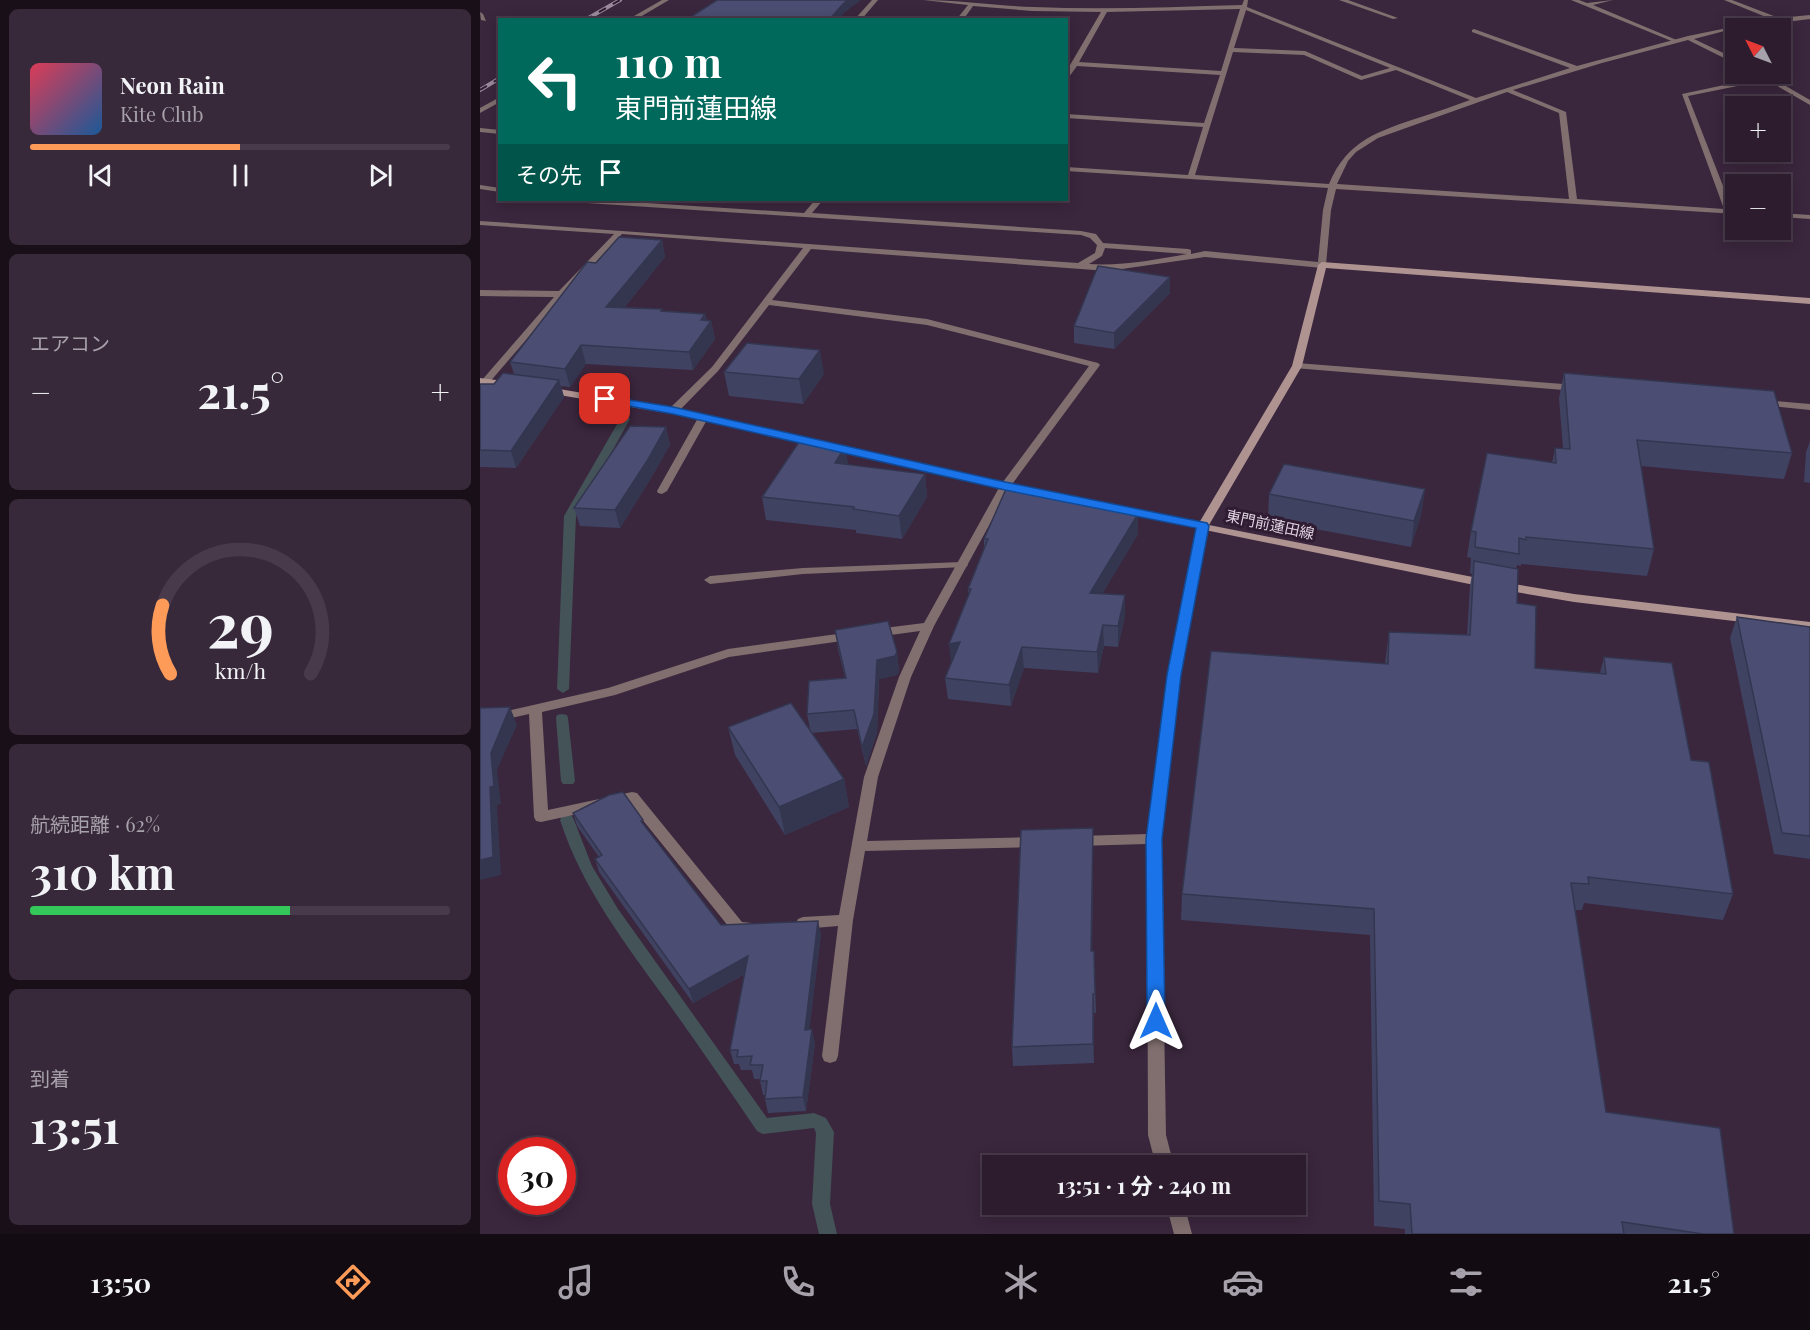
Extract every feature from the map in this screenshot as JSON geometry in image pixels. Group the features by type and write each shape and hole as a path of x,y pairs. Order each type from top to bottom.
{"main road":[{"path":"1203,526 1297,366 1322,265 1810,301"},
{"name":"東門前蓮田線","path":"482,381 673,411 1005,486 1330,553 1574,598 1810,626"}],"street":[{"path":"634,18 666,0"},
{"path":"859,18 875,0"},
{"path":"926,0 974,2 1032,9 1105,10 1244,3 1476,100"},
{"path":"1159,8 1169,0"},
{"path":"1342,0 1395,18"},
{"path":"1574,0 1676,41"},
{"path":"1586,5 1610,0"},
{"path":"1727,0 1772,18"},
{"path":"960,18 974,2"},
{"path":"1191,177 1244,3"},
{"path":"1068,76 1105,10"},
{"path":"1791,19 1810,17"},
{"path":"1474,31 1576,68"},
{"path":"588,201 1081,233 1093,236 1101,245 1322,265 1332,186 1344,160 1356,147 1383,134 1476,100 1576,68 1725,31"},
{"path":"1688,38 1725,56"},
{"path":"1230,50 1305,53 1361,78 1397,68"},
{"path":"1075,64 1223,73"},
{"path":"1725,195 1684,95 1739,84"},
{"path":"1779,84 1810,103"},
{"path":"1507,90 1562,112 1573,202"},
{"path":"480,111 498,100"},
{"path":"1068,116 1208,125"},
{"path":"480,130 498,132"},
{"path":"1068,168 1725,212"},
{"path":"480,187 498,190"},
{"path":"807,214 818,201"},
{"path":"1791,216 1810,217"},
{"path":"480,223 620,231 1108,268 1204,254"},
{"path":"482,381 620,231"},
{"path":"1080,266 1099,254 1101,245"},
{"path":"673,411 715,369 809,246"},
{"path":"480,293 561,294"},
{"path":"767,302 927,322 1095,365 1005,486 928,626 905,677 871,777 846,920 830,1056"},
{"path":"1297,366 1583,389"},
{"path":"1750,402 1810,407"},
{"path":"662,491 704,418"},
{"path":"1162,1155 1157,1135 1154,839 1174,675 1203,526"},
{"path":"710,580 803,571 962,565"},
{"path":"480,721 610,692 728,653 928,626"},
{"path":"535,708 541,817 632,797 738,928 759,926"},
{"path":"859,846 1154,839"},
{"path":"792,924 846,920"},
{"path":"1178,1215 1182,1234"}],"building":[{"path":"717,0 848,0 831,18 689,18"},
{"path":"619,237 662,240 606,307 662,309 661,311 705,314 701,320 711,321 689,352 581,345 565,369 510,362 587,262 596,263"},
{"path":"1098,266 1170,277 1114,333 1074,326"},
{"path":"747,343 820,350 799,379 724,372"},
{"path":"503,373 559,380 511,451 480,450 480,384 494,384"},
{"path":"1564,373 1774,391 1792,453 1637,440 1654,549 1526,537 1526,540 1519,538 1519,554 1475,547 1476,532 1471,531 1487,453 1556,463 1555,448 1570,449"},
{"path":"630,426 666,427 615,510 574,508"},
{"path":"799,442 845,447 835,463 925,474 899,516 853,509 854,507 762,497"},
{"path":"1284,464 1425,489 1414,521 1269,494"},
{"path":"1006,489 1069,496 1067,500 1138,514 1090,593 1125,595 1118,626 1103,625 1097,652 1022,647 1009,685 945,678 960,642 949,644 988,539 984,539"},
{"path":"1474,561 1518,569 1517,603 1536,606 1535,668 1606,674 1604,657 1672,663 1691,760 1709,762 1733,894 1588,877 1589,884 1571,883 1606,1112 1720,1128 1734,1234 1703,1234 1622,1222 1624,1234 1412,1234 1410,1204 1379,1201 1374,909 1182,894 1211,651 1388,664 1389,632 1470,635"},
{"path":"1737,617 1810,627 1810,836 1782,833"},
{"path":"888,621 897,652 895,656 877,660 874,714 862,747 854,710 807,714 809,681 846,678 835,630"},
{"path":"791,703 844,779 779,807 728,727"},
{"path":"510,707 491,753 494,786 490,787 493,857 480,860 480,708"},
{"path":"623,792 643,820 641,821 721,925 818,921 805,1030 812,1029 803,1097 765,1099 767,1081 760,1081 763,1065 750,1065 752,1056 737,1057 738,1050 730,1050 748,956 689,989 595,859 602,855 573,813 609,795"},
{"path":"1093,828 1091,951 1094,951 1095,994 1093,994 1093,1044 1012,1047 1021,830"}],"waterway":[{"path":"563,689 570,516 625,419"},
{"path":"562,718 568,781"},
{"path":"567,820 574,843 598,890 763,1126 814,1120 820,1123 825,1132 821,1204 828,1234"}],"railway":[{"path":"588,18 620,0"},
{"path":"480,90 498,79"}],"route":[{"path":"605,399 673,411 1005,486 1203,526 1174,675 1154,839 1156,1021"}]}
